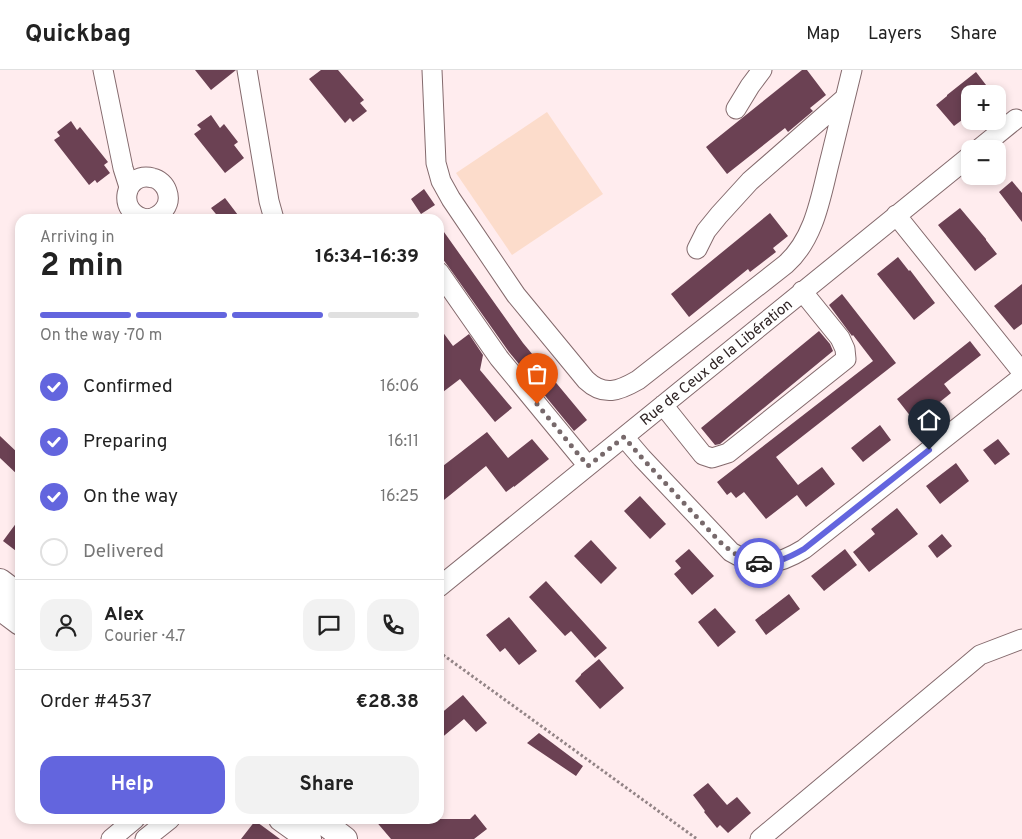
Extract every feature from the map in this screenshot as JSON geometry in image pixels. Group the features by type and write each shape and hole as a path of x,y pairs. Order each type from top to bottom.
{"main road":[{"path":"0,581 15,592"},
{"path":"0,608 15,619"},
{"path":"288,824 309,839"},
{"path":"326,824 346,839"}],"street":[{"path":"102,70 129,188"},
{"path":"247,70 273,214"},
{"path":"432,70 436,163 444,187 516,295 586,380 594,387 603,391 626,387 638,380 794,257 805,241 814,220 852,70"},
{"path":"736,110 762,70"},
{"path":"698,249 706,231 750,181 845,98"},
{"path":"989,140 1016,119"},
{"name":"Rue de Ceux de la Libération","path":"444,583 961,163"},
{"path":"134,214 127,202 129,188 138,179 152,177 163,184 166,189 168,202 161,214"},
{"path":"896,215 1022,372"},
{"path":"444,279 499,358 588,466"},
{"path":"663,405 702,455 712,458 728,453 846,359 845,349 840,338 802,292"},
{"path":"624,437 731,552 754,562 767,563 779,561 804,549 1022,376"},
{"path":"760,839 980,655 1022,639"},
{"path":"111,839 129,824"},
{"path":"145,839 164,824"}],"path":[{"path":"444,656 697,839"}],"shaded area":[{"path":"547,112 603,194 512,255 456,173"}],"building":[{"path":"195,70 236,70 211,90"},
{"path":"321,70 338,70 364,100 360,103 367,111 353,122 350,118 345,123 309,79"},
{"path":"802,70 807,70 826,95 810,108 813,111 788,132 785,128 727,174 706,147"},
{"path":"976,72 986,85 961,85 961,121 954,126 936,105"},
{"path":"211,115 220,128 224,124 238,142 234,145 244,158 225,173 194,134 201,129 197,125"},
{"path":"71,121 77,130 80,127 108,162 104,165 110,173 97,183 95,180 89,185 54,140 60,136 57,132"},
{"path":"1012,181 1022,193 1022,222 999,192"},
{"path":"424,189 435,205 421,214 411,199"},
{"path":"225,198 237,214 216,214 211,208"},
{"path":"960,208 997,254 975,271 938,225"},
{"path":"770,213 788,236 773,248 776,252 750,272 748,269 689,317 671,294"},
{"path":"444,232 523,343 587,420 574,431 509,352 444,261"},
{"path":"898,257 935,303 914,320 877,274"},
{"path":"1022,284 1022,324 1014,330 994,306"},
{"path":"842,294 896,363 776,457 798,485 822,467 835,484 806,507 797,495 766,519 744,492 736,498 731,492 727,495 717,482 873,361 829,305"},
{"path":"819,331 830,344 833,351 720,444 715,445 701,428"},
{"path":"444,334 453,346 469,334 483,355 480,370 512,408 495,422 460,379 444,391"},
{"path":"970,341 981,355 944,384 951,393 915,422 897,399"},
{"path":"880,425 891,440 863,462 851,448"},
{"path":"487,432 508,458 532,439 549,459 506,492 486,466 444,500 444,465"},
{"path":"0,436 15,450 15,472 0,458"},
{"path":"998,439 1010,454 995,465 983,450"},
{"path":"956,463 969,481 940,504 926,486"},
{"path":"640,496 666,524 650,539 624,511"},
{"path":"897,508 918,534 869,572 853,552 875,534 871,529"},
{"path":"15,525 15,550 3,541"},
{"path":"942,534 952,546 937,558 928,546"},
{"path":"591,540 617,568 601,584 574,556"},
{"path":"689,549 714,576 692,595 674,574 681,568 675,561"},
{"path":"845,549 857,565 824,591 811,576"},
{"path":"546,581 607,648 595,658 571,631 565,636 529,597"},
{"path":"789,594 800,609 766,635 755,620"},
{"path":"715,608 736,632 718,647 698,622"},
{"path":"509,617 537,651 519,665 505,648 500,652 486,635"},
{"path":"599,659 624,688 600,709 575,681"},
{"path":"463,695 487,723 476,732 464,719 444,736 444,711"},
{"path":"539,733 583,766 576,776 527,743"},
{"path":"708,783 727,805 737,797 751,813 728,833 720,825 717,828 693,795"},
{"path":"475,814 487,829 474,839 391,839 378,824 444,824 444,819 470,819"},
{"path":"253,824 260,824 280,839 241,839"}],"way so far":[{"path":"537,404 588,466 624,437 720,542 731,552 742,558 759,563"}],"route":[{"path":"759,563 779,561 804,549 929,450"}]}
